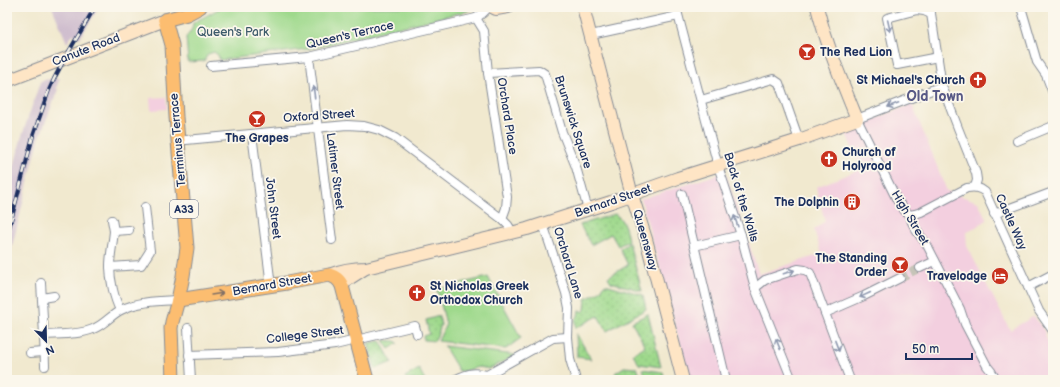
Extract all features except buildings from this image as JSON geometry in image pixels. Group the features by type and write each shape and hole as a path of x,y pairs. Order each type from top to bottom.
{"main road":[{"path":"165,20 178,7"},
{"path":"165,20 188,14 200,7"},
{"name":"Terminus Terrace","path":"165,20 172,45 176,116 187,248 184,271 171,328 173,380"},
{"path":"329,275 335,277 342,286 367,380"},
{"name":"Bernard Street","path":"178,300 271,286 329,275"}],"street":[{"name":"Queen's Terrace","path":"211,66 309,57 476,18 489,7"},
{"path":"492,7 496,9 508,7"},
{"name":"Queensway","path":"583,7 632,195 646,239 683,380"},
{"name":"Back of the Walls","path":"676,7 718,166 741,235 755,288 792,380"},
{"name":"High Street","path":"817,7 834,62 857,119 901,206 910,214 912,222 919,235 926,243 960,309 965,324 996,380"},
{"path":"1021,7 1037,62 1046,75 1053,93"},
{"path":"910,214 921,212 967,188 975,187 977,180 976,173 942,86 938,57 930,10 917,10 887,18 898,65 938,57"},
{"path":"591,35 678,16"},
{"name":"Orchard Place","path":"476,18 484,31 488,73 507,197 506,208 502,219"},
{"name":"Canute Road","path":"7,80 165,20"},
{"name":"Latimer Street","path":"309,57 332,240"},
{"name":"Brunswick Square","path":"488,73 539,70 546,74 562,132 576,167 588,210"},
{"path":"701,100 773,79 779,83 799,140"},
{"path":"857,119 942,86"},
{"name":"Bernard Street","path":"329,275 338,271 352,268 366,268 513,233 588,210 799,140 857,119"},
{"name":"Oxford Street","path":"186,140 347,125 364,126 380,130 395,138 502,219 513,233"},
{"path":"1017,142 1053,126"},
{"name":"John Street","path":"252,134 271,286"},
{"name":"Castle Way","path":"975,187 985,192 1039,311 1053,331"},
{"path":"994,214 1053,192"},
{"path":"682,194 726,380"},
{"path":"110,267 141,265 150,251 146,207"},
{"path":"112,220 114,231 110,267 115,299 120,310"},
{"name":"Orchard Lane","path":"543,224 566,293 569,308 568,337 570,359 576,380"},
{"path":"114,231 130,230"},
{"path":"694,246 741,235"},
{"path":"920,268 935,261"},
{"name":"Bernard Street","path":"342,286 350,278 366,268"},
{"path":"755,288 765,280 798,269 805,270 810,273 850,380"},
{"path":"1028,287 1053,274"},
{"path":"825,313 900,278"},
{"path":"41,283 45,366"},
{"path":"42,298 54,296"},
{"path":"44,335 80,333 101,325 120,310 150,302 178,300"},
{"name":"College Street","path":"189,355 278,352 335,345 415,326 417,334"},
{"path":"188,328 191,380"},
{"path":"454,380 465,374 472,373 478,373 486,378 553,338 568,337"},
{"path":"30,353 44,352"}],"shaded area":[{"path":"52,7 99,7 80,38 73,34 67,43"},
{"path":"60,78 56,88 58,89 39,139 7,271 7,195 21,139 40,82 43,80"},
{"path":"166,97 167,109 151,110 150,98"},
{"path":"912,104 947,191 978,202 987,220 966,233 967,246 1010,330 1034,316 1045,332 1046,338 1053,350 1053,380 690,380 641,199 725,172 759,274 822,254 814,230 825,221 816,187 861,169 846,133 870,121"}],"green space":[{"name":"Queen's Park","path":"222,7 472,7 468,11 308,49 220,60 218,55 214,52 208,54 204,61 188,62 186,37 191,31 193,23"},
{"path":"615,214 626,229 628,241 618,246 611,234 591,245 580,225"},
{"path":"629,243 642,291 611,282 608,277 628,265 620,249"},
{"path":"488,277 521,338 506,349 438,341 446,324 437,289"},
{"path":"605,284 643,295 646,309 607,331 598,316 576,328 575,320 578,316 579,310 583,312 585,310 586,299 600,291"},
{"path":"648,314 661,367 639,364 633,354 645,346 632,322"},
{"path":"439,316 441,325 435,341 424,340 423,336 429,334 426,320"},
{"path":"576,333 591,359 577,357"},
{"path":"383,340 395,341 398,343 389,349"},
{"path":"380,341 392,362 375,369 368,343"},
{"path":"444,346 516,355 489,369 479,367 459,371"},
{"path":"624,367 637,368 640,374 629,380 619,380 615,373"},
{"path":"419,369 425,380 407,380 405,377"},
{"path":"642,369 663,372 665,380 648,380"}],"tunnel":[{"path":"900,278 920,268"}],"railway":[{"path":"7,236 33,136 49,90 65,58 95,7"}],"place":[{"name":"The Red Lion","path":"807,52"},
{"name":"St Michael's Church","path":"978,80"},
{"name":"The Grapes","path":"257,119"},
{"name":"Church of Holyrood","path":"829,159"},
{"name":"The Dolphin","path":"852,202"},
{"name":"The Standing Order","path":"900,265"},
{"name":"Travelodge","path":"1000,276"},
{"name":"St Nicholas Greek Orthodox Church","path":"417,293"}],"district":[{"name":"Old Town","path":"935,96"}]}
